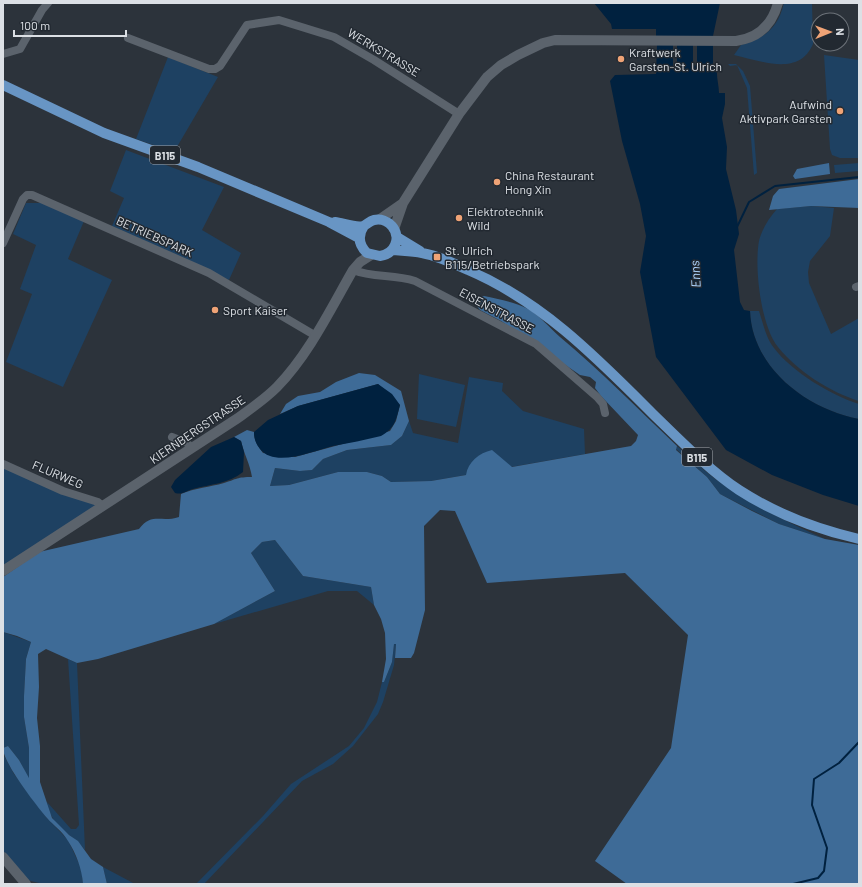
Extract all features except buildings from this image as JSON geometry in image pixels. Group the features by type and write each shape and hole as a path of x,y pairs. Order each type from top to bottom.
{"main road":[{"name":"B115","path":"3,85 104,133 198,167 329,222 360,242 371,255 380,256 392,250 423,253"},
{"name":"B115","path":"380,219 388,222 395,233 423,253 479,275 501,286 540,310 581,344 695,456 739,490 789,517 832,532 859,539"},
{"path":"360,242 364,226 371,221 380,219"},
{"name":"B115","path":"329,222 364,226"},
{"path":"392,250 395,233"}],"street":[{"path":"3,54 20,50 42,10 48,3"},
{"path":"395,233 403,203 459,114 487,77 509,60 550,40 736,41 754,36 766,27 772,19 778,3"},
{"name":"WERKSTRASSE","path":"128,38 209,69 215,69 220,66 247,25 279,20 344,41 459,114"},
{"name":"BETRIEBSPARK","path":"3,244 23,199 27,195 32,195 209,274 316,336"},
{"path":"380,219 403,203"},
{"name":"KIERNBERGSTRASSE","path":"3,571 266,398 289,373 316,336 356,266 360,242"},
{"name":"KIERNBERGSTRASSE","path":"356,266 371,255"},
{"name":"EISENSTRASSE","path":"356,266 367,275 400,276 415,281 520,335 556,360 591,391 603,404 605,413"},
{"path":"172,437 187,443 192,448"},
{"name":"FLURWEG","path":"3,464 63,491 98,502 103,506"},
{"path":"3,857 26,884"}],"shaded area":[{"path":"784,3 812,3 812,12 810,12 810,49 807,54 799,60 789,64 767,63 734,55 741,45 757,39 769,31 778,19"},
{"name":"Aufwind Aktivpark Garsten","path":"824,55 859,60 859,158 840,158 832,155 830,149"},
{"path":"168,57 218,77 174,152 136,139"},
{"path":"728,64 736,64 737,65 730,66"},
{"path":"737,65 743,71 750,86 757,173 754,175 747,88"},
{"path":"126,150 224,187 202,230 241,253 229,280 112,226 124,198 110,191"},
{"path":"829,163 830,174 795,179 793,176 797,169"},
{"path":"859,163 859,171 835,173 834,165"},
{"path":"859,179 859,208 811,206 769,210 773,196 779,189"},
{"path":"26,203 42,203 84,221 68,259 112,280 63,387 6,362 32,294 20,289 36,245 13,234"},
{"path":"811,206 834,208 830,236 810,261 808,272 809,283 831,334 859,318 859,401 837,392 815,380 786,356 772,338 763,311 757,266 759,241 762,232 777,209"},
{"path":"484,296 518,304 536,315 605,377 677,446 676,450 707,477 720,494 779,524 825,539 859,545 859,884 627,884 595,861 671,748 688,635 625,573 487,583 455,511 440,510 424,526 425,610 414,653 411,658 395,658 396,644 394,644 392,662 384,682 382,682 386,659 385,633 381,619 374,605 371,587 303,576 275,540 262,542 251,553 275,591 214,624 98,659 77,663 46,649 38,654 39,687 37,718 40,746 40,782 52,818 69,835 78,841 91,859 103,867 107,884 83,884 80,867 71,846 28,794 4,755 3,748 8,746 19,760 29,778 29,748 24,717 24,696 26,659 31,642 3,632 3,577 39,552 139,529 148,521 153,519 173,519 179,517 181,494 240,478 252,477 241,441 234,437 247,430 254,432 258,446 263,453 295,457 390,431 396,421 400,405 378,384 298,406 280,414 286,404 298,396 320,392 336,382 359,373 375,375 401,391 409,421 402,436 391,445 347,450 323,459 312,470 300,471 275,468 270,486 289,485 338,472 367,472 382,476 391,482 431,481 466,475 469,466 475,459 483,453 492,450 512,467 631,446 636,441 638,435 601,396 595,388 596,382 590,377 580,375 501,321 480,310 475,304 476,299"},
{"path":"750,311 759,311 769,340 781,357 813,382 837,395 859,404 859,419 839,414 820,406 786,383 772,368 761,351 753,332"},
{"path":"419,374 465,385 456,427 417,419"},
{"path":"469,377 503,383 502,391 523,411 584,429 585,454 431,481 391,482 382,476 367,472 338,472 289,485 270,486 275,468 300,471 312,470 323,459 347,450 391,445 402,436 409,421 413,433 458,443"},
{"path":"677,446 714,478 741,496 782,519 825,539 779,524 720,494 707,477 676,449"},
{"path":"3,466 95,504 95,508 3,567"},
{"path":"275,540 303,576 371,587 374,605 357,591 328,591 214,624 275,591 251,553 262,542"},
{"path":"3,632 31,642 26,659 24,696 24,717 29,748 29,779 19,760 8,746 3,748"},
{"path":"394,643 396,644 394,665 383,702 378,714 353,746 333,764 302,781 204,884 196,884 263,816 291,784 349,746 364,728 377,702 382,682 384,682 392,662"},
{"path":"68,659 77,663 85,850 55,822 48,808 47,802 71,829 76,829 79,825"},
{"path":"3,754 14,774 46,817 68,840 82,870 83,884 43,884 27,880 3,851"},
{"path":"103,867 135,884 107,884"}],"water":[{"path":"594,3 720,3 713,36 656,36 656,29 612,29 611,24"},
{"name":"Enns","path":"657,45 673,45 673,66 677,66 677,45 693,45 693,66 697,65 697,45 713,45 713,65 718,66 717,75 719,93 725,93 725,104 722,118 727,147 726,169 736,210 739,234 734,250 740,302 744,310 750,311 753,332 761,351 772,368 786,383 820,406 839,414 859,419 859,506 823,495 772,475 726,450 656,357 640,272 646,236 640,204 622,141 610,81 615,75 656,74"},
{"path":"378,384 392,394 400,405 392,427 381,436 284,458 267,455 256,443 254,432 268,420 298,406"},
{"path":"234,437 241,441 244,452 243,472 231,479 219,483 182,493 175,493 171,487 175,480 211,447"}],"waterway":[{"path":"737,227 749,202 775,186 859,177"},
{"path":"793,884 818,878 824,871 827,848 812,805 814,779 839,763 859,742"}],"place":[{"name":"Kraftwerk Garsten-St. Ulrich","path":"621,59"},
{"name":"Aufwind Aktivpark Garsten","path":"840,111"},
{"name":"China Restaurant Hong Xin","path":"497,182"},
{"name":"Elektrotechnik Wild","path":"459,218"},
{"name":"St. Ulrich B115/Betriebspark","path":"437,257"},
{"name":"Sport Kaiser","path":"215,310"}]}
